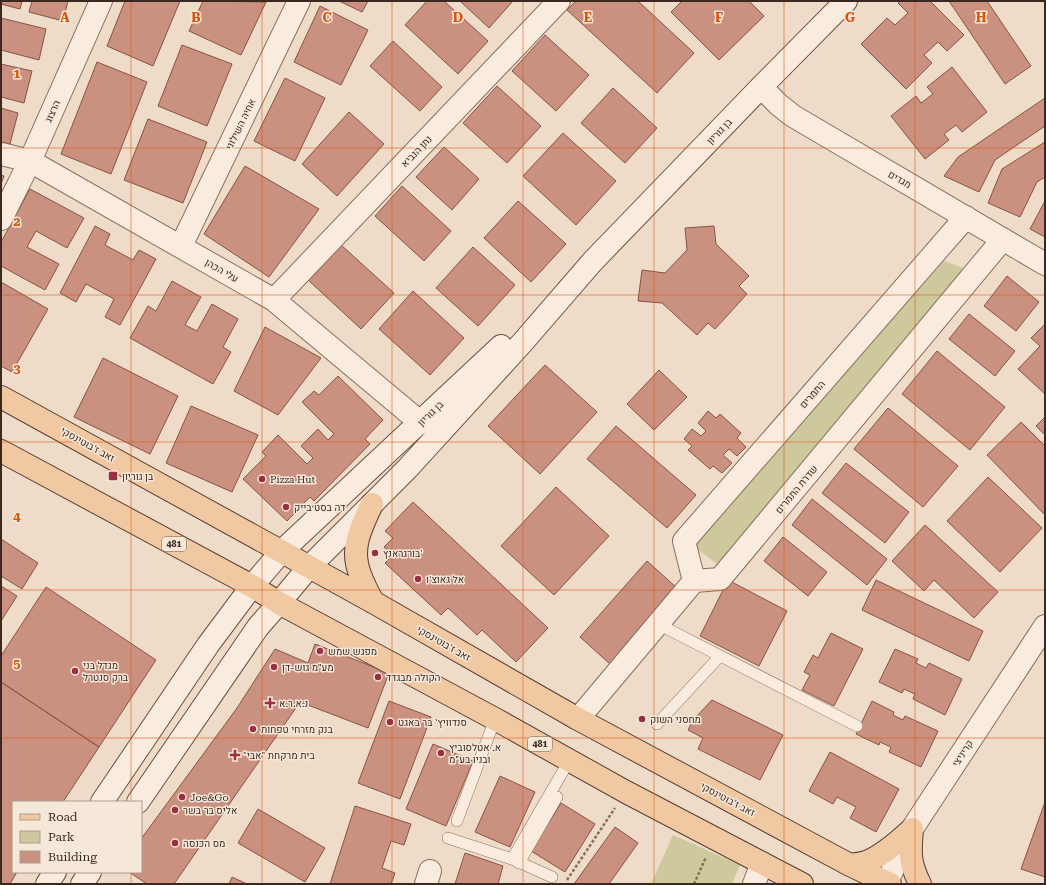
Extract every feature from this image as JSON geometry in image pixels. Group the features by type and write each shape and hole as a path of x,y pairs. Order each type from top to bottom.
{"main road":[{"name":"זאב ז'בוטינסקי","path":"1,397 309,566 578,719 850,865 887,883"},
{"name":"481","path":"1,451 252,586 279,603 495,719 626,792 802,884"},
{"path":"372,504 361,528 356,549 356,559 358,572 373,602"},
{"path":"850,865 866,862 875,857 898,842 912,829"},
{"path":"912,829 910,854 913,867 920,884"}],"street":[{"name":"הרצוג","path":"1,219 30,161 101,1"},
{"name":"אחיה השילוני","path":"182,246 300,1"},
{"name":"נתן הנביא","path":"274,300 559,1"},
{"name":"בן גוריון","path":"139,801 258,627 309,566 418,458 594,261 846,1"},
{"name":"מגדים","path":"761,87 779,105 793,116 1045,264"},
{"name":"עלי הכהן","path":"1,154 30,161 182,246 274,300 421,422"},
{"name":"התמרים","path":"694,581 684,541 966,217"},
{"name":"שדרת התמרים","path":"694,581 720,579 1003,239"},
{"name":"בן גוריון","path":"103,801 208,645 252,586 282,552 594,261"},
{"path":"578,719 694,581"},
{"name":"קריניצי","path":"887,883 912,829 1045,626"},
{"path":"754,884 762,863"},
{"path":"47,884 54,873"},
{"path":"82,884 89,873"}],"lane":[{"path":"658,624 857,726"},
{"path":"657,724 720,656"},
{"path":"457,821 495,719"},
{"path":"515,861 572,762"},
{"path":"448,838 515,861 552,877"}],"path":[{"path":"565,884 626,792"},
{"path":"694,884 715,839"}],"green space":[{"path":"944,261 969,270 717,564 692,545"},
{"path":"673,835 740,865 732,884 651,884"}],"building":[{"path":"1,1 22,1 20,9 1,4"},
{"path":"32,1 68,1 63,21 29,12"},
{"path":"125,1 180,1 153,66 107,46"},
{"path":"203,1 266,2 241,55 189,31"},
{"path":"339,1 368,1 362,12"},
{"path":"427,1 444,1 488,41 458,74 405,25"},
{"path":"460,1 513,1 489,28"},
{"path":"576,1 638,1 694,53 657,93 567,10"},
{"path":"682,1 749,1 764,16 719,60 671,12"},
{"path":"900,1 930,1 964,35 947,51 938,42 924,55 932,63 906,89 861,44 887,18 895,25 908,13 898,3"},
{"path":"949,1 987,1 1031,66 1005,84"},
{"path":"320,6 368,30 341,85 294,62"},
{"path":"1,18 46,29 39,60 1,50"},
{"path":"545,35 589,75 556,111 512,71"},
{"path":"393,41 442,87 420,111 370,66"},
{"path":"182,45 232,64 207,126 158,106"},
{"path":"97,62 147,82 111,174 61,154"},
{"path":"1,64 32,71 24,103 1,97"},
{"path":"952,67 987,112 962,132 956,125 944,134 949,140 925,159 891,116 916,96 921,103 933,94 927,87"},
{"path":"285,78 325,98 295,161 254,141"},
{"path":"497,86 541,126 507,163 463,123"},
{"path":"613,88 657,128 625,163 581,123"},
{"path":"1045,98 1045,126 995,160 979,192 944,176 958,157"},
{"path":"1,108 18,113 10,144 1,142"},
{"path":"349,112 384,144 337,196 302,164"},
{"path":"148,119 207,142 183,203 124,180"},
{"path":"563,133 616,181 576,225 523,176"},
{"path":"1045,142 1045,177 1037,182 1020,217 988,203 1002,169"},
{"path":"444,147 479,179 452,210 416,177"},
{"path":"245,166 319,209 269,277 204,234"},
{"path":"1,175 4,176 1,184"},
{"path":"402,186 451,231 424,261 375,216"},
{"path":"30,189 84,218 67,248 36,231 27,247 59,264 45,290 1,266 1,242"},
{"path":"518,201 566,244 531,282 484,238"},
{"path":"1045,201 1045,237 1030,229"},
{"path":"95,226 110,234 105,245 133,260 139,250 156,259 120,325 105,317 114,299 86,284 76,302 60,293"},
{"path":"714,226 716,244 749,276 739,286 747,294 715,329 708,323 697,335 662,303 638,301 642,270 665,273 687,250 685,228"},
{"path":"340,244 394,293 361,329 307,279"},
{"path":"473,247 515,285 478,326 436,288"},
{"path":"1007,276 1039,302 1016,331 984,306"},
{"path":"172,281 201,297 185,325 197,331 212,304 238,319 223,347 231,352 213,384 130,338 148,306 156,311"},
{"path":"1,282 48,309 12,372 1,366"},
{"path":"413,291 464,338 430,375 379,329"},
{"path":"969,314 1015,351 995,376 949,339"},
{"path":"1045,324 1045,394 1018,369 1040,346 1031,338"},
{"path":"265,327 321,358 278,415 234,391"},
{"path":"937,351 1005,407 970,450 902,394"},
{"path":"103,358 178,396 150,454 74,417"},
{"path":"545,365 597,412 540,474 488,426"},
{"path":"659,370 687,397 654,430 627,404"},
{"path":"338,376 383,420 365,439 370,444 314,501 310,497 287,521 243,479 266,456 262,452 278,435 307,464 313,458 301,446 318,429 328,440 334,434 302,402 314,391 319,395"},
{"path":"191,406 258,435 232,492 166,463"},
{"path":"888,408 958,466 923,507 854,449"},
{"path":"708,411 716,418 720,414 741,433 737,438 746,447 737,456 729,449 723,455 732,463 722,473 713,466 710,469 688,450 692,446 684,439 692,429 701,436 706,431 698,423"},
{"path":"1045,417 1045,435 1036,426"},
{"path":"1021,422 1045,446 1045,515 987,455"},
{"path":"616,426 696,495 667,528 587,459"},
{"path":"846,463 909,512 885,543 822,493"},
{"path":"988,477 1042,528 1000,572 947,521"},
{"path":"556,487 609,536 554,595 501,546"},
{"path":"812,499 887,559 867,585 792,525"},
{"path":"413,502 548,628 516,662 482,630 477,635 448,608 441,615 385,563 393,555 384,547 393,538 385,531"},
{"path":"925,525 998,592 974,618 934,580 924,591 892,561"},
{"path":"783,537 827,572 808,596 764,561"},
{"path":"1,539 38,563 22,589 1,576"},
{"path":"647,561 677,588 610,664 580,637"},
{"path":"728,580 787,611 759,666 700,636"},
{"path":"876,580 983,631 969,661 862,610"},
{"path":"1,586 17,596 1,621"},
{"name":"מגדל בני ברק סנטרל","path":"46,587 156,660 99,747 1,682 1,656"},
{"path":"831,633 863,649 834,706 802,690 810,675 804,672 813,655 818,658"},
{"path":"315,644 389,673 368,728 300,702 174,884 147,884 130,873 142,873 142,838 237,708 275,649 308,663"},
{"path":"895,649 918,659 916,663 926,668 929,663 962,679 945,715 913,699 915,694 904,689 902,693 879,682"},
{"path":"1,682 99,747 64,801 12,801 12,873 16,873 10,884 1,884"},
{"path":"712,700 783,735 760,780 698,749 703,738 688,730 693,720"},
{"path":"389,701 431,717 400,799 358,783"},
{"path":"872,701 894,712 893,715 903,720 905,716 938,731 921,767 889,752 891,747 880,742 879,745 856,734"},
{"path":"433,744 473,761 446,826 406,809"},
{"path":"830,752 899,789 876,832 850,818 856,807 837,797 833,804 809,791"},
{"path":"500,776 535,792 510,847 475,832"},
{"path":"1045,802 1045,877 1021,869"},
{"path":"561,803 595,824 565,872 531,851"},
{"path":"355,806 411,824 404,845 391,841 382,868 395,873 391,884 330,884"},
{"path":"258,809 325,848 305,882 238,843"},
{"path":"615,827 638,843 609,884 574,884"},
{"path":"465,853 503,866 498,884 455,884"},
{"path":"232,877 247,884 229,884"}],"place":[{"name":"בן גוריון","path":"113,476"},
{"name":"Pizza Hut","path":"262,479"},
{"name":"דה בסט בייק","path":"286,507"},
{"name":"בורגראנץ'","path":"375,553"},
{"name":"אל גאוצ'ו","path":"418,579"},
{"name":"מפגש שמש","path":"320,651"},
{"name":"מע״מ גוש-דן","path":"274,667"},
{"name":"מגדל בני ברק סנטרל","path":"75,671"},
{"name":"הקולה מבגדד","path":"378,677"},
{"name":"נ.א.ר.א","path":"270,703"},
{"name":"מחסני השוק","path":"642,719"},
{"name":"סנדוויץ' בר באגט","path":"390,722"},
{"name":"בנק מזרחי טפחות","path":"253,729"},
{"name":"א. אטלסוביץ ובניו בע\"מ","path":"441,753"},
{"name":"\"בית מרקחת \"אבי","path":"235,755"},
{"name":"Joe&Go","path":"182,797"},
{"name":"אליס בר בשר","path":"175,810"},
{"name":"מס הכנסה","path":"175,843"}]}
